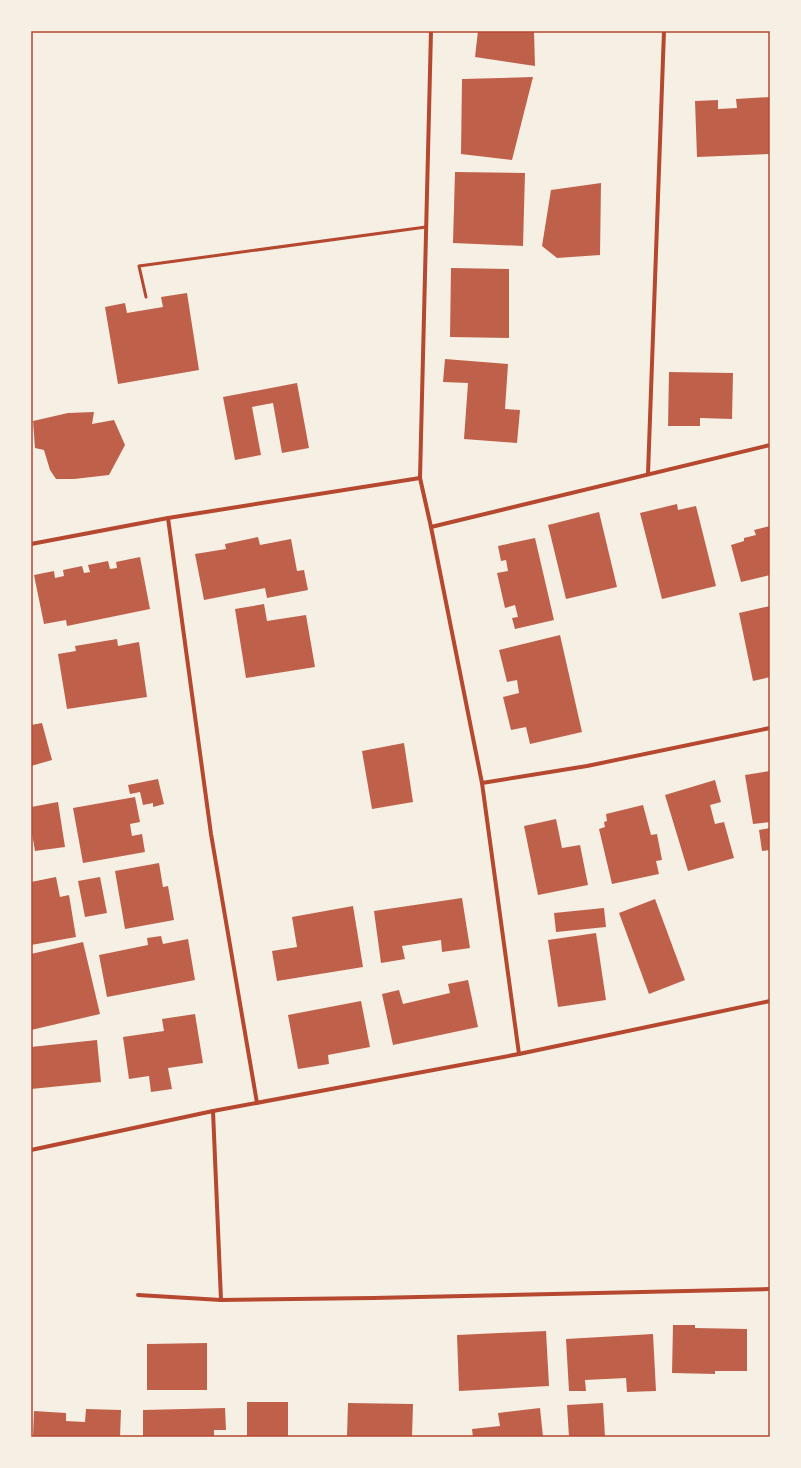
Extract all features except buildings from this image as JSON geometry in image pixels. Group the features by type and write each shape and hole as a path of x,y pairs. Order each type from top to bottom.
{"street":[{"path":"431,31 420,478 482,783 519,1054"},
{"path":"648,474 664,31"},
{"path":"431,527 770,445"},
{"path":"31,544 168,518 420,478"},
{"path":"168,518 211,834 257,1103"},
{"path":"482,783 587,766 770,728"},
{"path":"31,1150 214,1111 519,1054 770,1001"},
{"path":"214,1111 221,1300"},
{"path":"138,1295 221,1300 770,1289"}],"lane":[{"path":"146,297 139,266 426,227"}]}
